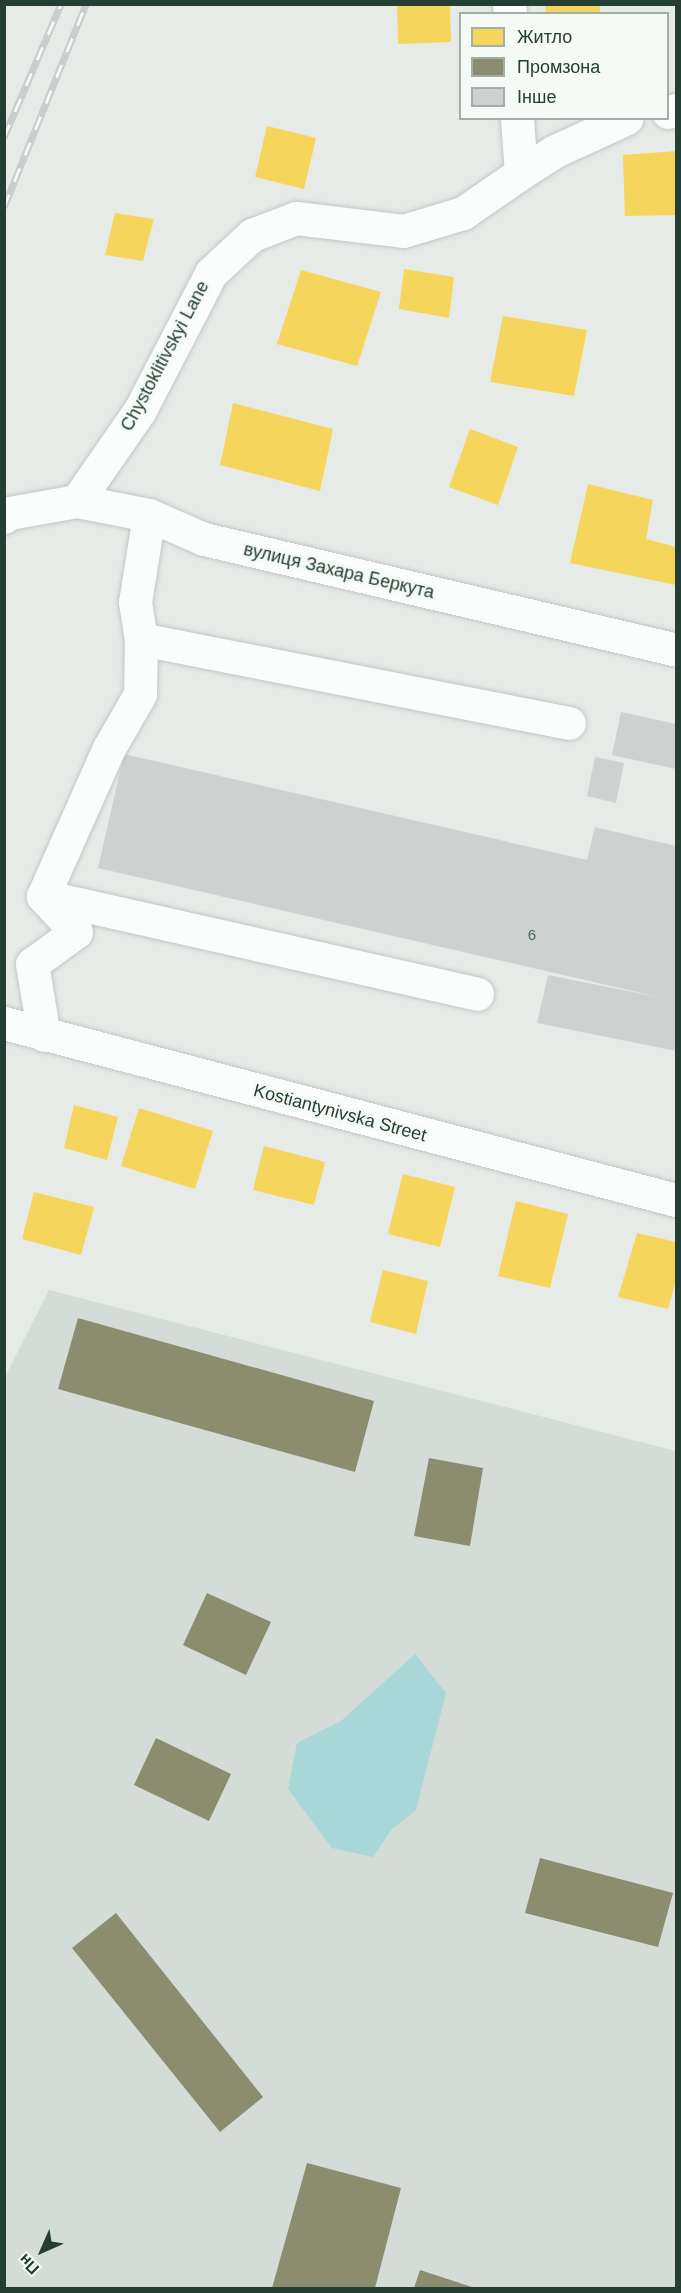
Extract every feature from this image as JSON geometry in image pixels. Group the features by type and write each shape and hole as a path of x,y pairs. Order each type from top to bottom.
{"street":[{"path":"517,120 521,173"},
{"name":"Chystoklitivskyi Lane","path":"77,501 140,410 211,273 252,235 296,218 403,231 463,213 553,152 623,120"},
{"name":"вулиця Захара Беркута","path":"4,517 9,513 77,501 148,515 204,539 676,650"},
{"path":"43,896 110,748 140,694 141,639 135,602 148,515"},
{"path":"141,639 569,723"},
{"path":"43,896 477,994"},
{"path":"43,896 76,932 32,964 44,1035"},
{"name":"Kostiantynivska Street","path":"4,1023 676,1200"}],"shaded area":[{"path":"49,1290 676,1451 676,2288 5,2288 4,1379"}],"water":[{"path":"415,1654 446,1693 416,1810 392,1829 373,1857 332,1848 288,1789 297,1743 341,1721"}],"building: Житло":[{"path":"397,4 450,4 451,42 398,44"},
{"path":"545,4 600,4 600,12 546,12"},
{"path":"267,126 316,138 304,189 255,177"},
{"path":"676,151 676,215 625,216 623,155"},
{"path":"115,213 154,219 143,261 105,255"},
{"path":"404,269 454,277 449,318 399,309"},
{"path":"301,270 381,292 357,366 277,344"},
{"path":"503,316 587,330 574,396 490,382"},
{"path":"233,403 333,429 320,491 220,465"},
{"path":"470,429 518,447 498,505 449,487"},
{"path":"588,484 653,500 646,539 676,547 676,585 570,563"},
{"path":"74,1105 118,1117 107,1160 64,1148"},
{"path":"139,1108 213,1131 195,1189 121,1166"},
{"path":"264,1146 325,1162 314,1205 253,1190"},
{"path":"403,1174 455,1187 440,1247 388,1234"},
{"path":"34,1192 94,1207 81,1255 22,1239"},
{"path":"516,1201 568,1214 550,1288 498,1276"},
{"path":"637,1233 676,1242 676,1280 668,1309 618,1297"},
{"path":"383,1270 428,1281 416,1334 370,1322"}],"building: Промзона":[{"path":"78,1318 374,1401 355,1472 58,1389"},
{"path":"429,1458 483,1468 470,1546 414,1536"},
{"path":"207,1593 271,1622 246,1675 183,1645"},
{"path":"156,1738 231,1774 209,1821 134,1785"},
{"path":"540,1858 673,1893 658,1947 525,1913"},
{"path":"116,1913 263,2097 220,2132 72,1948"},
{"path":"307,2163 401,2188 375,2288 272,2288"},
{"path":"420,2270 475,2288 414,2288"}],"building: Інше":[{"path":"621,712 676,724 676,769 612,755"},
{"path":"124,754 587,860 595,827 676,846 676,1051 537,1023 548,975 663,998 98,868"},
{"path":"595,757 624,763 616,803 587,796"}],"railway":[{"path":"4,137 61,4"},
{"path":"4,207 86,4"}]}
